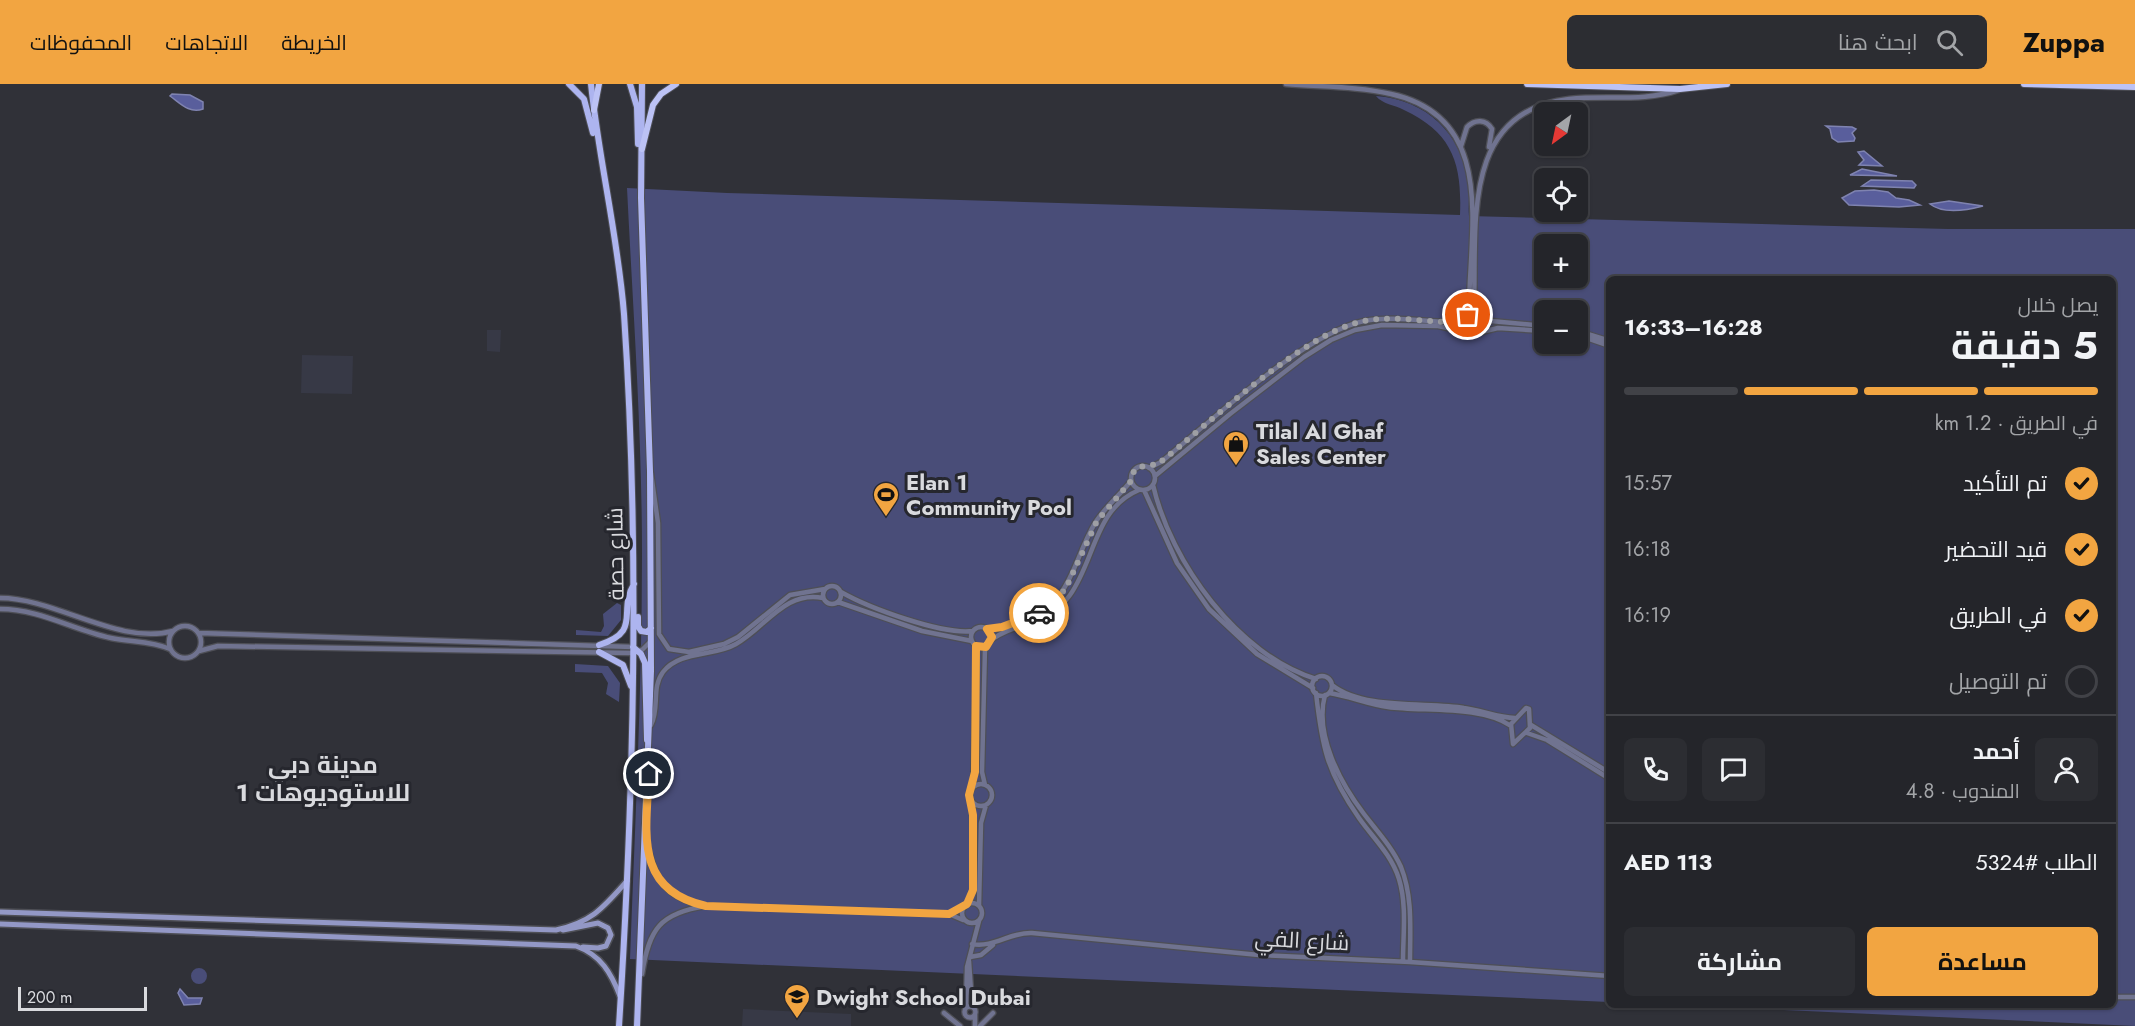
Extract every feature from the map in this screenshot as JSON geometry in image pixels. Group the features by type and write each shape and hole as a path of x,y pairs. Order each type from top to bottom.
{"highway":[{"path":"594,110 599,84"},
{"path":"642,149 653,105 661,94 676,84"},
{"path":"1527,84 1680,89 1727,84"},
{"path":"2024,84 2135,87"}],"main road":[{"path":"569,84 584,99 597,139"},
{"name":"شارع حصة","path":"591,84 597,139 615,242 624,313 634,583 635,651 628,880 619,1026"},
{"path":"630,84 635,100 638,143 642,149"},
{"name":"شارع حصة","path":"637,1026 651,725 650,471 643,306 642,84"},
{"path":"599,645 615,638 624,630 628,620 629,594 634,583"},
{"path":"634,599 638,606 639,629 644,632 651,628"},
{"path":"635,651 645,663 646,730 650,752"},
{"path":"599,652 623,666 633,689"},
{"path":"556,930 593,917 628,880"},
{"path":"0,912 556,930 573,930 598,923 610,932 610,939 602,948 0,924"},
{"path":"576,946 592,953 605,965 621,999"}],"street":[{"path":"1286,84 1401,96 1436,115 1461,147 1469,166 1472,191 1468,306 1461,322 1462,331"},
{"path":"1488,153 1499,136 1514,120 1548,103 1570,99 1660,95 1680,89"},
{"path":"1461,147 1467,127 1474,122 1483,121 1491,126 1493,132 1478,186 1474,307 1481,327 1477,333"},
{"path":"1465,316 1534,326"},
{"path":"650,471 655,483 658,523 659,634 669,649 689,652 729,642 790,595 825,589 834,585 841,592 925,624 961,632 978,628 1002,627 1029,618 1060,596 1077,568 1097,521 1131,481 1136,469 1149,468 1158,464 1286,363 1340,328 1379,320 1461,322"},
{"path":"1515,718 1456,707 1383,702 1346,693 1332,685 1327,678 1316,679 1265,651 1216,607 1180,553 1153,485 1155,476 1304,357 1337,337 1362,328 1382,325 1451,327 1470,335 1498,328 1534,328"},
{"path":"1588,336 1606,340"},
{"path":"1588,337 1606,344"},
{"path":"1149,468 1155,476"},
{"path":"1131,481 1142,490 1177,563 1209,609 1257,654 1313,688 1316,693 1320,737 1332,771 1359,818 1388,855 1398,877 1403,899 1403,961"},
{"path":"944,1013 961,1026 966,1008 973,936 982,915 979,906 981,823 992,794 985,785 982,748 986,647 992,640 1041,620 1058,608 1078,582 1106,519 1126,497 1153,485"},
{"path":"823,598 825,589"},
{"path":"838,602 841,592"},
{"path":"0,598 39,603 126,630 154,634 172,631 186,625 199,633 599,645 635,651"},
{"path":"651,725 658,682 671,664 682,658 716,652 736,644 779,609 796,599 823,598 830,604 838,602 922,631 972,641 976,646 973,787 969,795 972,802 973,890 965,906 965,921 973,936"},
{"path":"0,609 37,613 100,635 170,650 178,657 186,658 199,651 218,646 599,652 635,651 651,640"},
{"path":"987,629 992,640"},
{"path":"170,650 169,639 172,631"},
{"path":"972,641 973,631"},
{"path":"199,633 201,639 199,651"},
{"path":"976,646 986,647"},
{"path":"1313,688 1316,679"},
{"path":"1332,685 1323,709 1325,730 1337,769 1362,812 1392,851 1404,875 1410,910 1410,962"},
{"path":"1316,693 1388,707 1470,713 1511,726"},
{"path":"1528,708 1531,725 1527,733 1513,744 1511,726 1515,718 1528,708"},
{"path":"1531,725 1606,771"},
{"path":"1527,733 1547,740 1606,776"},
{"path":"973,787 985,785"},
{"path":"972,802 978,806 986,805"},
{"path":"646,841 656,873 663,886 680,899 706,906"},
{"path":"638,985 647,944 657,927 680,911 706,906 949,914 965,921 979,921"},
{"path":"949,914 965,906 979,906"},
{"name":"شارع الفي","path":"995,943 1026,933 1259,956 1403,961 1606,976"},
{"path":"972,944 995,943"},
{"path":"970,959 981,955 995,943"},
{"path":"970,959 975,1026"},
{"path":"2116,997 2135,997"},
{"path":"966,1008 972,1007"},
{"path":"980,1026 993,1013"},
{"path":"965,1015 970,1018 975,1015"}],"shaded area":[{"path":"172,94 190,95 203,102 203,109 193,110 185,107 170,96"},
{"path":"1376,96 1411,104 1439,122 1450,135 1465,165 1469,183 1469,216 1534,218 1534,222 1588,222 1588,219 1948,229 2135,229 2135,1026 1742,1008 2116,1008 2116,276 1606,276 1606,1002 630,959 640,707 642,509 627,188 1460,215 1459,180 1451,152 1434,129 1404,110 1385,103"},
{"path":"1826,126 1856,129 1852,133 1854,141 1838,142 1832,138 1830,129"},
{"path":"1864,151 1882,166 1859,165 1864,160 1858,152"},
{"path":"1862,169 1897,176 1850,175"},
{"path":"1871,180 1912,181 1916,185 1914,188 1862,186"},
{"path":"1855,191 1888,192 1896,198 1920,205 1899,207 1849,205 1842,198"},
{"path":"1949,201 1983,206 1949,211 1930,204"},
{"path":"487,330 501,330 500,352 487,351"},
{"path":"302,355 353,356 352,394 301,393"},
{"path":"617,603 621,605 621,620 608,636 576,635 576,630 601,632 604,626 603,614"},
{"path":"575,664 608,666 620,683 619,702 606,694 608,683 602,673 575,672"},
{"path":"199,968 207,976 199,984 191,976"},
{"path":"180,989 188,998 202,998 200,1004 184,1005 178,993"},
{"name":"Dwight School Dubai","path":"743,1009 851,1014 851,1026 742,1026"}],"way so far":[{"path":"1039,613 1054,602 1066,588 1097,521 1105,508 1131,481 1134,471 1142,466 1149,468 1158,464 1272,373 1318,340 1348,325 1365,321 1386,319 1461,322 1468,315"}],"place":[{"name":"Tilal Al Ghaf Sales Center","path":"1236,467"},
{"name":"Elan 1 Community Pool","path":"886,518"},
{"name":"Dwight School Dubai","path":"797,1020"}],"district":[{"name":"مدينة دبي للاستوديوهات 1","path":"323,779"}],"route":[{"path":"649,774 646,841 659,880 668,891 680,899 706,906 949,914 967,904 973,890 973,815 969,795 973,787 975,772 976,646 986,647 992,640 987,629 1020,622 1039,613"}]}
